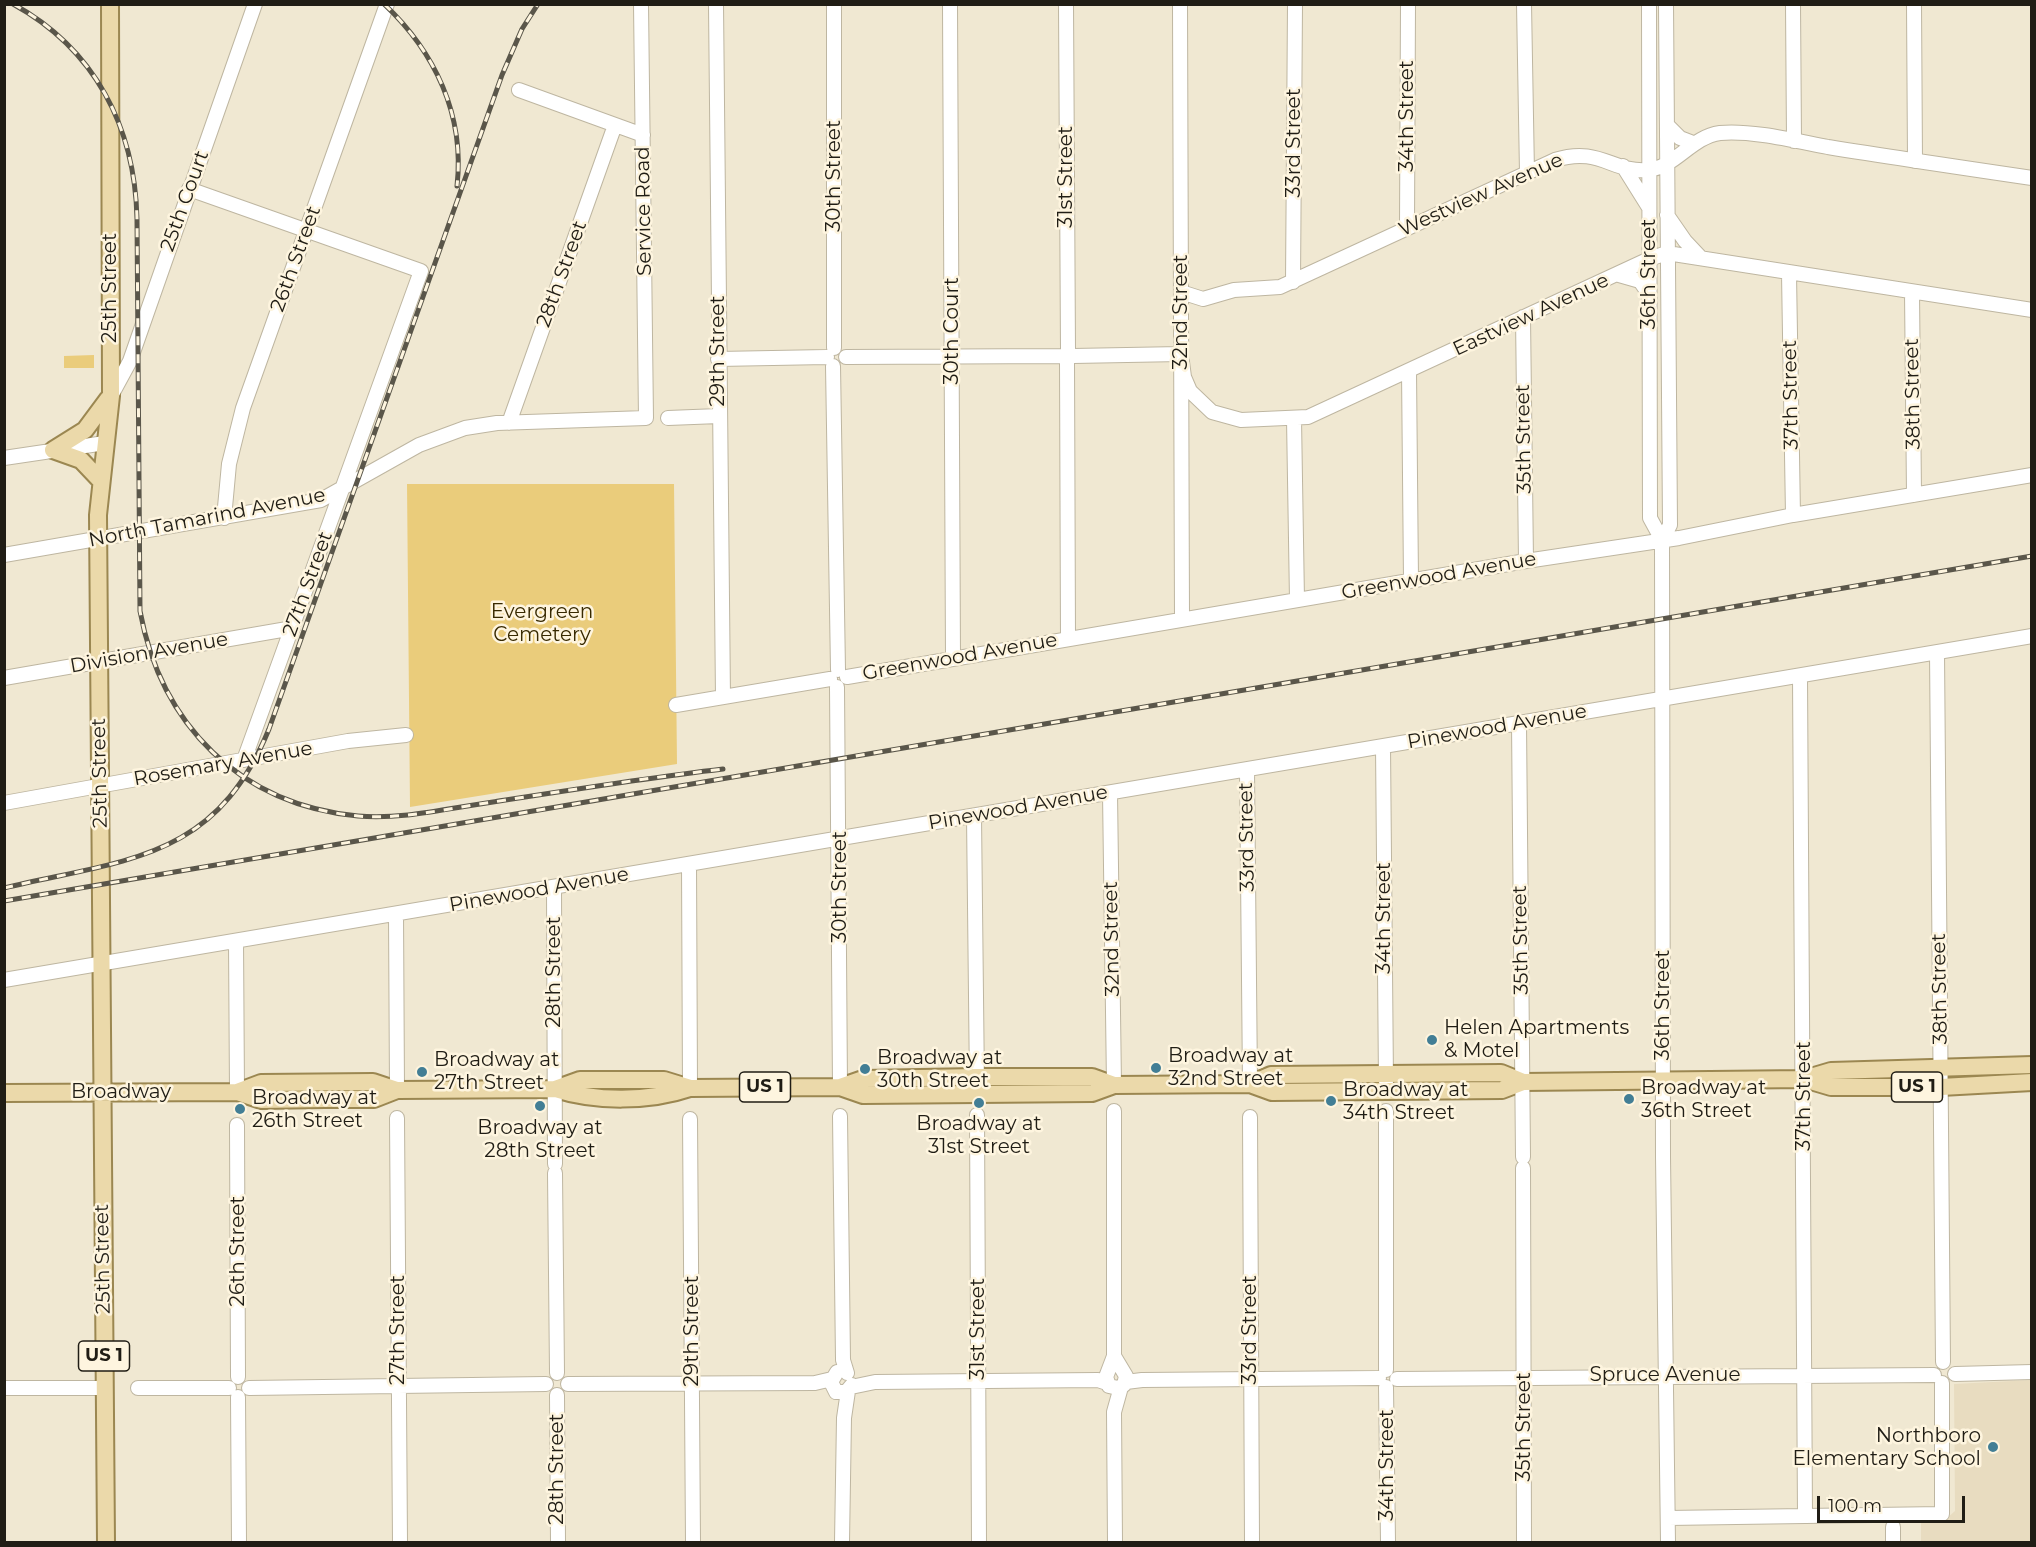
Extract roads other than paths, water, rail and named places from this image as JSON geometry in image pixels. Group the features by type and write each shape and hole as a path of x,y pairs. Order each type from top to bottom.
{"main road":[{"name":"25th Street","path":"106,1542 98,539 100,480 111,396 110,4"},
{"path":"52,450 85,430 111,396"},
{"path":"52,450 81,460 100,480"},
{"name":"Broadway","path":"4,1093 237,1092 261,1100 374,1099 397,1090 555,1089 580,1080 664,1080 690,1088 840,1087 863,1095 977,1086 1092,1093 1114,1085 1250,1084 1272,1092 1386,1082 1502,1090 1523,1082 1804,1079 1831,1071 1941,1070 2031,1065"},
{"name":"Broadway","path":"1804,1079 1831,1087 1941,1087 2031,1082"}],"street":[{"name":"25th Court","path":"111,396 130,361 255,4"},
{"name":"26th Street","path":"224,518 235,435 387,4"},
{"name":"Service Road","path":"641,4 646,418"},
{"name":"29th Street","path":"716,4 723,697"},
{"name":"30th Street","path":"834,4 831,357 840,839 840,1087"},
{"name":"30th Court","path":"950,4 953,658"},
{"name":"31st Street","path":"1066,4 1068,639"},
{"name":"32nd Street","path":"1180,4 1182,619"},
{"name":"33rd Street","path":"1293,282 1295,4"},
{"name":"34th Street","path":"1407,227 1408,4"},
{"path":"1524,4 1527,173"},
{"name":"36th Street","path":"1649,4 1650,518 1662,540"},
{"name":"36th Street","path":"1666,4 1670,525 1662,540 1662,699 1668,1542"},
{"path":"1793,4 1794,141"},
{"path":"1914,4 1915,160"},
{"path":"519,90 643,135"},
{"name":"28th Street","path":"509,423 615,125"},
{"path":"1667,125 1680,138 1693,142"},
{"name":"Westview Avenue","path":"1181,292 1203,299 1234,290 1273,288 1293,282 1407,227 1570,155 1587,154 1623,166 1649,170 1667,163 1693,142 1707,136 1730,133 1794,141 2031,178"},
{"path":"1623,166 1648,206"},
{"path":"189,189 306,231"},
{"path":"1667,215 1685,241 1702,259"},
{"name":"27th Street","path":"244,760 421,272 306,231"},
{"name":"Eastview Avenue","path":"1182,354 1184,377 1190,391 1212,411 1241,420 1294,419 1322,412 1523,317 1619,275 1649,259 1667,253 1789,274 2031,310"},
{"name":"37th Street","path":"1789,274 1793,515"},
{"path":"1619,275 1640,281 1649,294"},
{"name":"38th Street","path":"1912,292 1914,495"},
{"name":"35th Street","path":"1523,317 1526,561"},
{"path":"718,359 831,357 842,365 846,357 1182,354"},
{"path":"1409,371 1411,580"},
{"path":"668,418 719,416"},
{"name":"North Tamarind Avenue","path":"4,555 321,500 419,445 441,435 481,425 646,418"},
{"path":"1294,419 1297,600"},
{"path":"4,458 105,443"},
{"name":"Greenwood Avenue","path":"676,705 1411,580 1662,540 1793,515 2031,475"},
{"name":"Division Avenue","path":"4,678 293,628"},
{"name":"Pinewood Avenue","path":"4,981 2031,636"},
{"name":"38th Street","path":"1937,652 1943,1362"},
{"name":"37th Street","path":"1800,676 1805,1516"},
{"name":"35th Street","path":"1519,723 1523,1082 1524,1542"},
{"name":"Rosemary Avenue","path":"4,803 348,741 406,735"},
{"name":"34th Street","path":"1383,746 1386,1082"},
{"name":"33rd Street","path":"1247,770 1250,1084"},
{"name":"32nd Street","path":"1110,793 1114,1085"},
{"path":"974,816 977,1086"},
{"path":"689,864 690,1088"},
{"name":"28th Street","path":"554,887 557,1373"},
{"path":"396,914 397,1090"},
{"path":"236,941 237,1092"},
{"path":"1114,1111 1115,1542"},
{"name":"34th Street","path":"1386,1111 1388,1542"},
{"name":"31st Street","path":"977,1115 979,1542"},
{"path":"840,1116 844,1418 842,1542"},
{"name":"33rd Street","path":"1250,1117 1252,1542"},
{"name":"27th Street","path":"397,1118 400,1542"},
{"name":"29th Street","path":"690,1119 693,1542"},
{"name":"26th Street","path":"237,1125 238,1377 247,1380 239,1391"},
{"path":"1668,1518 1942,1514 1938,1379 1934,1368 1943,1362 1952,1365 1955,1374 1952,1380 1938,1379"},
{"path":"1955,1374 2031,1372"},
{"path":"557,1373 563,1375 568,1384 563,1393 557,1395 548,1391 546,1384 550,1376 557,1373"},
{"name":"Spruce Avenue","path":"842,1380 871,1382 1114,1377 1142,1380 1804,1374 1938,1379"},
{"path":"568,1384 815,1383 842,1380"},
{"path":"138,1388 239,1391 546,1384"},
{"path":"4,1388 105,1388"},
{"path":"239,1391 239,1542"},
{"name":"28th Street","path":"557,1395 558,1542"},
{"path":"1893,1527 1893,1542"}],"railway":[{"path":"13,4 42,22 67,44 88,68 119,122 128,153 137,219 140,611 151,652 166,690 187,723 213,752 243,776 277,795 316,809 375,817 426,813 608,784 723,769"},
{"path":"384,4 418,43 443,86 456,134 457,186"},
{"path":"4,888 127,860 162,847 194,830 222,805 247,773 269,729 502,75 522,29 538,4"},
{"path":"4,901 2032,556"}],"place":[{"name":"Helen Apartments & Motel","path":"1432,1040"},
{"name":"Broadway at 32nd Street","path":"1156,1068"},
{"name":"Broadway at 30th Street","path":"865,1069"},
{"name":"Broadway at 27th Street","path":"422,1072"},
{"name":"Broadway at 36th Street","path":"1629,1099"},
{"name":"Broadway at 34th Street","path":"1331,1101"},
{"name":"Broadway at 31st Street","path":"979,1103"},
{"name":"Broadway at 28th Street","path":"540,1106"},
{"name":"Broadway at 26th Street","path":"240,1109"},
{"name":"Northboro Elementary School","path":"1993,1447"}],"park label":[{"name":"Evergreen Cemetery","path":"542,624"}]}
